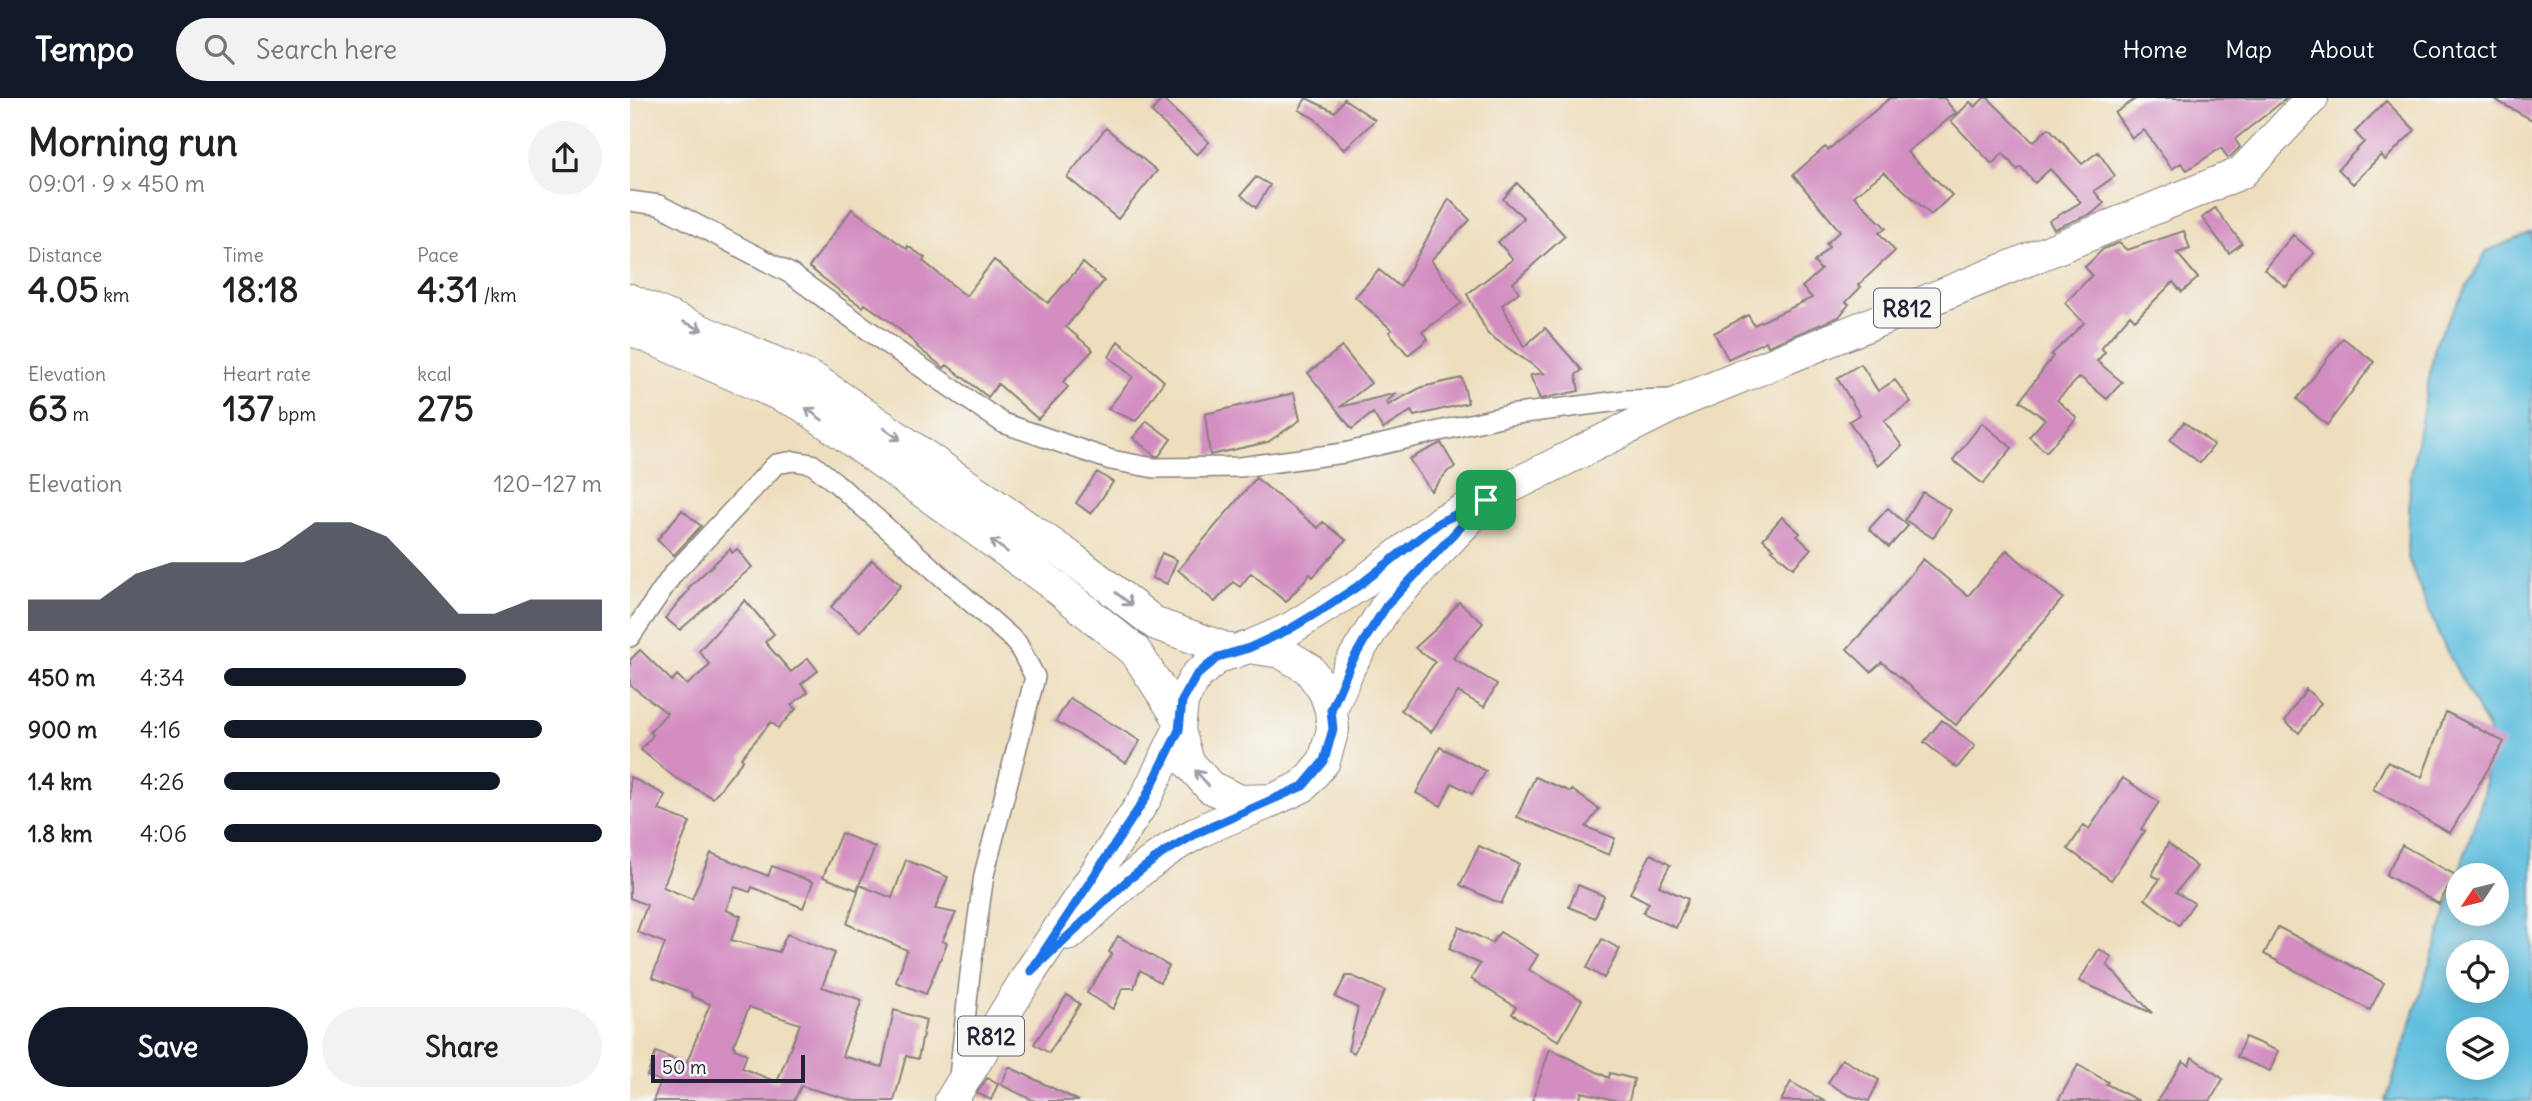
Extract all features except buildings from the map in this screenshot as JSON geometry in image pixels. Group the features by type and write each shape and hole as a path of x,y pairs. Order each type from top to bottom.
{"main road":[{"name":"R812","path":"956,1098 1031,971 1145,799 1179,725 1182,701 1196,676 1218,657 1242,650 1290,629 1361,584 1440,522 1686,399 2241,173 2301,102"},
{"path":"630,300 815,380 1070,557 1156,624 1242,650"},
{"path":"630,329 801,404 1055,586 1135,651 1179,725"},
{"name":"R812","path":"1331,710 1350,665 1387,605 1486,500"},
{"name":"R812","path":"1031,971 1128,880 1163,853 1197,833 1303,786 1324,761 1333,729 1331,710 1325,692 1309,669 1281,652 1242,650"},
{"name":"R812","path":"1179,725 1188,762 1210,787 1240,801 1273,800"}],"street":[{"path":"630,201 659,205 791,274 892,348 1003,423 1111,460 1154,468 1240,467 1344,453 1509,415 1626,400 1686,399"},
{"path":"630,637 673,574 728,513 775,464 794,461 812,464 836,483 1017,643 1035,677 984,875 956,1098"}],"water":[{"path":"2532,232 2532,1101 2386,1101 2446,913 2446,926 2510,926 2510,863 2462,863 2484,794 2489,731 2440,638 2408,558 2410,479 2436,341 2487,251"}],"route":[{"path":"1486,500 1387,605 1367,636 1350,665 1331,710 1333,729 1324,761 1303,786 1197,833 1163,853 1128,880 1031,971 1145,799 1179,730 1182,701 1196,676 1218,657 1249,648 1290,629 1328,606 1361,584 1440,522 1486,500"}]}
